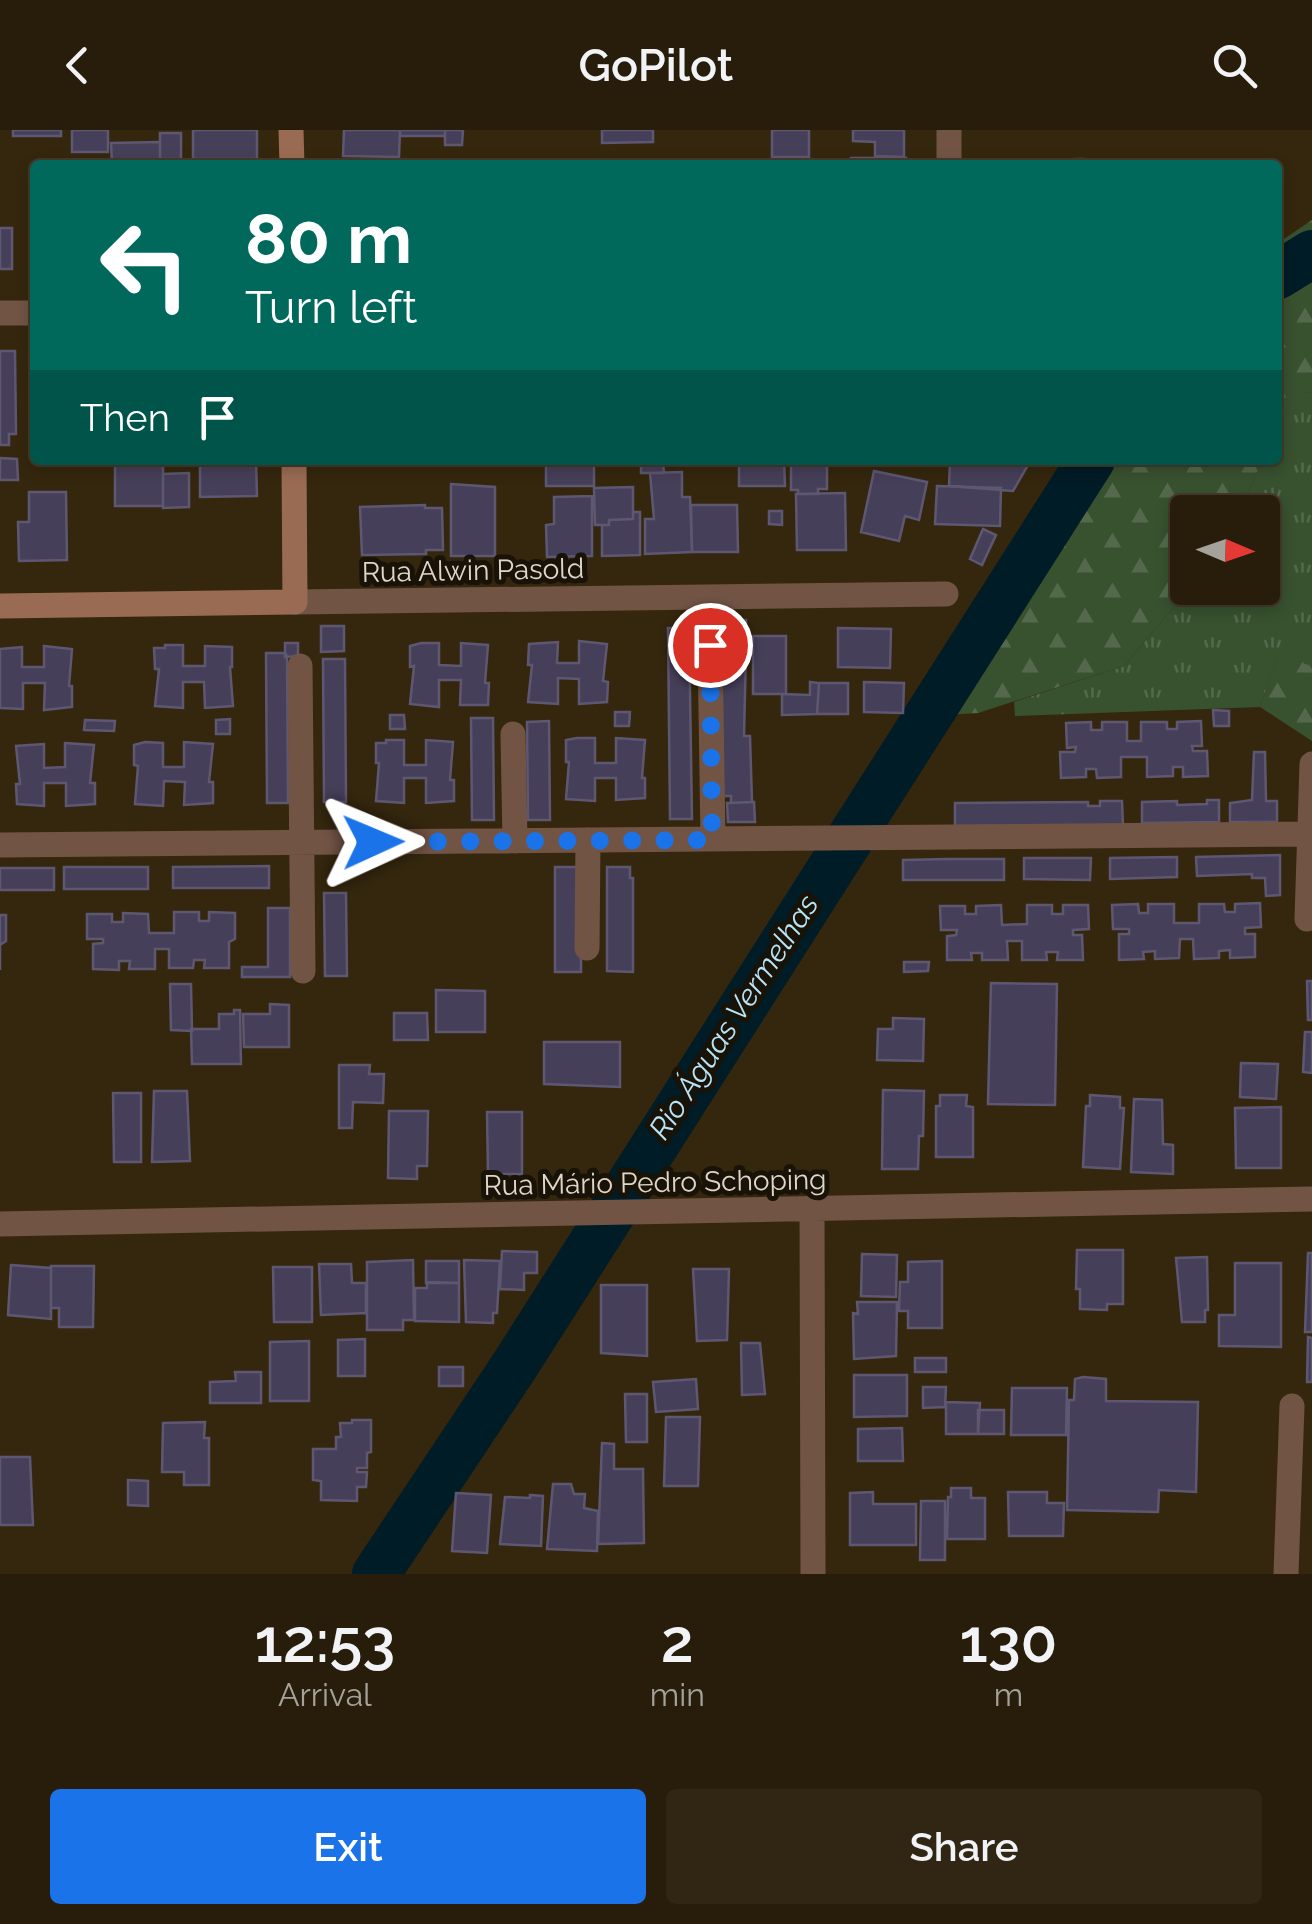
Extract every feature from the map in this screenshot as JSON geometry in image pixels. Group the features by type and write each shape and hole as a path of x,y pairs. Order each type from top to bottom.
{"street":[{"path":"292,130 292,160"},
{"path":"949,130 949,160"},
{"path":"0,313 30,313"},
{"path":"294,465 295,602"},
{"name":"Rua Alwin Pasold","path":"0,606 946,594"},
{"path":"710,645 712,840"},
{"path":"300,666 303,971"},
{"path":"513,734 515,841"},
{"path":"1308,919 1312,764"},
{"path":"0,846 1310,834"},
{"path":"587,948 588,840"},
{"name":"Rua Mário Pedro Schoping","path":"0,1224 1312,1200"},
{"path":"812,1209 813,1574"},
{"path":"1286,1574 1292,1406"}],"green space":[{"path":"1312,220 1312,392 1293,396 1282,420 1282,240"},
{"path":"1312,392 1312,666 1278,656 1260,707 1015,716 1014,702 1124,666 1176,605 1280,605 1280,495 1246,495 1261,465 1282,465 1282,420 1293,395"},
{"path":"1078,465 1261,465 1246,495 1170,495 1170,605 1176,605 1124,666 978,713 910,717"},
{"path":"1278,655 1312,666 1312,741 1260,707"}],"building":[{"path":"13,130 61,130 61,136 13,136"},
{"path":"72,130 108,130 108,152 72,152"},
{"path":"193,130 257,130 257,159 193,159"},
{"path":"344,130 400,130 399,157 343,156"},
{"path":"400,130 445,130 445,136 400,136"},
{"path":"445,130 463,130 462,145 445,145"},
{"path":"602,130 653,130 653,142 602,143"},
{"path":"772,130 809,130 809,157 772,157"},
{"path":"853,130 904,130 904,157 875,156 875,142 853,141"},
{"path":"160,133 181,133 181,159 160,159"},
{"path":"160,142 160,160 112,160 111,143"},
{"path":"851,158 906,158 906,160"},
{"path":"0,228 12,228 12,269 0,269"},
{"path":"0,351 15,351 16,434 9,434 9,445 0,445"},
{"path":"0,458 17,459 18,480 0,480"},
{"path":"115,465 163,465 163,506 115,506"},
{"path":"200,465 256,465 257,496 200,497"},
{"path":"546,465 594,465 594,486 546,486"},
{"path":"641,465 663,465 664,473 641,473"},
{"path":"739,465 784,465 785,486 739,486"},
{"path":"791,465 827,465 827,489 818,489 818,494 791,490"},
{"path":"950,465 1028,465 1013,491 949,486"},
{"path":"874,471 927,482 919,520 905,516 899,541 861,532"},
{"path":"682,472 682,497 690,497 692,552 645,554 645,519 654,519 650,473"},
{"path":"189,473 189,507 163,508 163,474"},
{"path":"451,484 495,487 495,556 451,556"},
{"path":"937,486 1001,488 1000,526 935,524"},
{"path":"633,487 633,519 595,525 594,488"},
{"path":"29,492 66,492 67,560 19,561 18,522 29,522"},
{"path":"845,493 846,550 797,550 796,494"},
{"path":"592,496 592,556 547,557 546,525 554,524 554,497"},
{"path":"691,505 737,505 738,552 692,552"},
{"path":"360,507 442,508 443,550 362,555"},
{"path":"769,511 782,511 782,525 769,524"},
{"path":"633,512 640,512 640,555 602,556 602,525 609,525 609,520 633,519"},
{"path":"983,529 996,535 982,565 970,559"},
{"path":"720,620 746,620 746,628 742,629 742,651 746,651 744,736 750,736 752,802 731,803 731,796 722,796"},
{"path":"321,626 344,626 344,651 321,652"},
{"path":"668,628 689,628 692,819 670,819"},
{"path":"838,628 891,629 890,668 838,667"},
{"path":"753,636 786,636 786,694 753,694"},
{"path":"579,641 607,644 603,681 608,682 607,702 579,704 579,679 558,678 558,704 528,702 532,665 528,665 529,644 558,642 557,663 579,663"},
{"path":"285,643 298,643 298,656 285,657"},
{"path":"439,643 439,665 461,666 461,643 488,645 488,705 460,705 461,680 439,680 439,707 410,704 414,666 410,667 410,646"},
{"path":"183,645 183,666 205,666 205,646 232,647 233,706 205,708 204,682 183,682 183,708 155,706 159,669 155,669 154,648"},
{"path":"44,646 72,649 72,707 44,710 45,683 23,683 23,709 0,708 0,649 22,647 22,667 44,667"},
{"path":"266,653 287,656 288,803 267,803"},
{"path":"323,659 345,659 346,802 324,802"},
{"path":"810,682 819,683 817,714 782,715 782,694 810,695"},
{"path":"864,682 904,683 903,713 864,712"},
{"path":"819,683 848,683 848,714 817,714"},
{"path":"1213,710 1229,711 1229,726 1214,726"},
{"path":"615,712 630,712 629,726 615,726"},
{"path":"390,715 404,715 405,729 390,729"},
{"path":"471,718 493,718 494,820 472,820"},
{"path":"230,719 230,734 216,734 216,720"},
{"path":"85,720 115,721 114,731 84,730"},
{"path":"549,721 550,820 528,820 527,722"},
{"path":"1201,721 1202,746 1192,746 1193,751 1207,751 1208,776 1183,777 1183,767 1173,767 1173,776 1147,777 1147,757 1121,757 1121,777 1097,778 1096,769 1086,769 1086,777 1061,778 1060,752 1075,752 1076,747 1067,748 1066,723 1091,722 1091,730 1102,730 1102,722 1127,722 1127,741 1141,741 1141,722 1167,722 1167,729 1177,729 1177,722"},
{"path":"595,738 595,763 616,763 616,738 645,740 645,798 616,800 616,778 595,778 595,801 566,799 566,740"},
{"path":"404,740 404,765 426,765 426,740 453,742 450,780 454,780 454,801 426,803 426,778 404,778 404,803 376,801 376,743"},
{"path":"184,742 213,744 209,782 213,782 213,803 184,805 185,782 164,781 163,806 135,804 138,766 134,765 134,745 163,743 163,767 184,767"},
{"path":"65,743 94,745 90,783 95,783 95,804 66,806 66,783 44,783 44,806 17,804 16,784 20,784 16,746 44,744 44,768 65,767"},
{"path":"1254,752 1265,752 1266,801 1277,801 1277,822 1230,822 1230,803 1252,800"},
{"path":"1207,800 1219,800 1219,822 1142,823 1142,802 1177,801 1177,805 1207,804"},
{"path":"1100,801 1122,801 1123,826 955,826 955,803 1088,802 1088,806 1100,806"},
{"path":"754,802 755,822 728,822 727,803"},
{"path":"1280,855 1280,895 1266,896 1265,878 1252,878 1252,874 1197,876 1196,857"},
{"path":"1177,857 1177,877 1110,879 1110,858"},
{"path":"1024,858 1091,858 1090,880 1024,879"},
{"path":"1004,859 1004,880 903,880 903,860"},
{"path":"269,866 269,888 173,888 173,867"},
{"path":"64,867 148,867 148,889 64,889"},
{"path":"555,867 581,867 581,972 555,972"},
{"path":"607,867 630,867 633,878 633,972 607,971"},
{"path":"0,868 54,868 54,890 0,890"},
{"path":"324,893 346,893 347,976 325,976"},
{"path":"1260,903 1261,927 1245,928 1245,934 1255,934 1255,957 1230,958 1230,950 1219,951 1219,958 1194,959 1193,939 1180,939 1179,958 1155,959 1155,951 1143,952 1144,959 1119,960 1119,934 1129,934 1129,929 1113,929 1112,905 1138,904 1139,913 1148,913 1148,904 1174,904 1174,923 1199,923 1199,904 1224,904 1225,912 1235,912 1235,904"},
{"path":"1001,905 1002,925 1027,924 1027,905 1052,905 1052,914 1063,914 1063,905 1088,905 1089,929 1073,930 1073,935 1082,935 1083,960 1057,960 1058,952 1046,952 1047,960 1022,960 1022,941 1007,941 1008,960 982,960 982,953 971,953 972,960 947,960 947,936 956,935 957,930 941,930 940,906 965,906 965,914 976,914 976,906"},
{"path":"268,908 290,908 290,977 242,977 242,967 268,967"},
{"path":"174,912 199,912 199,921 209,921 209,912 235,913 229,968 204,968 205,960 194,960 193,968 169,968 169,949 155,949 155,969 129,969 130,961 119,961 119,970 93,969 93,944 103,943 103,939 87,939 87,914 112,914 112,922 123,922 123,913 148,914 149,933 174,933"},
{"path":"0,915 6,915 6,941 0,945"},
{"path":"904,962 929,962 928,971 904,972"},
{"path":"1307,981 1312,981 1312,1020 1308,1020"},
{"path":"991,983 1057,984 1055,1105 988,1104"},
{"path":"170,984 191,984 192,1031 171,1030"},
{"path":"436,990 485,991 485,1032 436,1032"},
{"path":"270,1004 289,1005 289,1047 244,1047 243,1014 270,1014"},
{"path":"234,1010 240,1010 241,1064 192,1064 191,1029 219,1029 219,1014 234,1014"},
{"path":"394,1013 427,1013 428,1040 394,1040"},
{"path":"893,1018 924,1019 923,1061 877,1060 878,1029 893,1029"},
{"path":"1305,1032 1312,1032 1312,1073 1303,1072"},
{"path":"544,1042 620,1042 620,1087 544,1084"},
{"path":"1241,1063 1278,1064 1276,1099 1240,1097"},
{"path":"339,1065 370,1065 369,1074 384,1074 383,1103 353,1102 352,1128 339,1128"},
{"path":"883,1090 924,1091 918,1169 882,1169"},
{"path":"154,1091 187,1091 190,1161 152,1162"},
{"path":"113,1093 141,1093 141,1162 114,1162"},
{"path":"940,1095 967,1095 966,1106 973,1107 973,1157 936,1157 936,1106 940,1106"},
{"path":"1090,1095 1120,1097 1120,1108 1124,1108 1120,1169 1083,1167"},
{"path":"1134,1099 1162,1100 1163,1144 1173,1145 1173,1174 1131,1172"},
{"path":"1281,1107 1281,1168 1236,1168 1235,1108"},
{"path":"389,1111 428,1111 427,1166 417,1166 417,1179 388,1178"},
{"path":"487,1112 522,1112 522,1174 488,1174"},
{"path":"1077,1250 1123,1250 1123,1304 1107,1304 1107,1310 1080,1309"},
{"path":"502,1251 537,1252 537,1273 524,1273 524,1290 500,1289"},
{"path":"1308,1253 1312,1253 1312,1332 1305,1332"},
{"path":"862,1254 897,1255 896,1297 861,1296"},
{"path":"1207,1257 1205,1322 1182,1322 1176,1258"},
{"path":"413,1260 414,1320 403,1320 403,1330 367,1330 367,1262"},
{"path":"464,1260 500,1261 493,1323 466,1322"},
{"path":"426,1261 459,1261 459,1283 426,1283"},
{"path":"942,1261 942,1328 908,1328 908,1311 899,1311 900,1282 908,1282 908,1262"},
{"path":"1235,1263 1281,1263 1281,1347 1219,1346 1219,1315 1235,1315"},
{"path":"319,1264 351,1264 352,1283 366,1283 366,1313 321,1315"},
{"path":"11,1265 51,1268 51,1319 8,1315"},
{"path":"51,1266 94,1266 93,1327 59,1327 59,1308 51,1308"},
{"path":"273,1267 312,1267 312,1322 274,1322"},
{"path":"693,1269 729,1269 727,1340 697,1341"},
{"path":"427,1282 459,1283 459,1322 415,1321 415,1288 427,1288"},
{"path":"601,1285 647,1285 647,1356 601,1353"},
{"path":"857,1302 897,1302 896,1356 854,1359 853,1313 858,1314"},
{"path":"1308,1337 1312,1338 1312,1382 1307,1382"},
{"path":"365,1339 365,1376 338,1376 338,1340"},
{"path":"309,1341 309,1401 270,1401 270,1342"},
{"path":"741,1343 760,1343 765,1394 742,1395"},
{"path":"915,1358 946,1358 946,1372 915,1372"},
{"path":"439,1367 463,1367 463,1386 439,1386"},
{"path":"235,1372 261,1372 261,1403 210,1403 210,1382 236,1381"},
{"path":"854,1375 907,1375 907,1416 854,1417"},
{"path":"696,1379 698,1409 656,1412 653,1382"},
{"path":"1075,1379 1106,1379 1106,1401 1198,1402 1196,1492 1159,1490 1158,1512 1067,1510 1069,1400 1074,1400"},
{"path":"923,1387 946,1387 945,1407 923,1408"},
{"path":"1012,1388 1067,1388 1066,1435 1011,1435"},
{"path":"625,1394 647,1394 647,1442 626,1442"},
{"path":"946,1402 980,1403 978,1434 946,1434"},
{"path":"978,1410 1004,1410 1004,1434 978,1434"},
{"path":"666,1417 700,1417 698,1486 664,1486"},
{"path":"371,1420 367,1468 357,1468 357,1472 367,1472 366,1487 357,1487 357,1501 321,1500 321,1481 313,1480 313,1449 336,1449 336,1437 341,1437 340,1423"},
{"path":"205,1422 209,1485 184,1485 184,1472 162,1472 163,1423"},
{"path":"902,1428 903,1461 858,1461 858,1429"},
{"path":"602,1443 614,1444 614,1469 643,1469 644,1543 598,1544"},
{"path":"0,1457 30,1457 33,1525 0,1525"},
{"path":"128,1480 148,1481 148,1506 128,1505"},
{"path":"553,1484 571,1484 574,1494 585,1494 584,1508 598,1511 597,1551 547,1549"},
{"path":"951,1488 971,1488 971,1498 985,1498 985,1539 947,1539"},
{"path":"873,1492 873,1504 916,1504 916,1545 850,1545 850,1493"},
{"path":"1008,1492 1047,1492 1047,1503 1064,1503 1063,1536 1009,1536"},
{"path":"456,1493 491,1495 487,1553 452,1551"},
{"path":"543,1496 541,1546 500,1544 505,1497"},
{"path":"921,1501 945,1501 945,1560 920,1560"}],"waterway":[{"name":"Rio Águas Vermelhas","path":"1282,273 1312,254"},
{"name":"Rio Águas Vermelhas","path":"376,1574 515,1365 1088,465"}],"route":[{"path":"373,842 712,840 710,645"}]}
